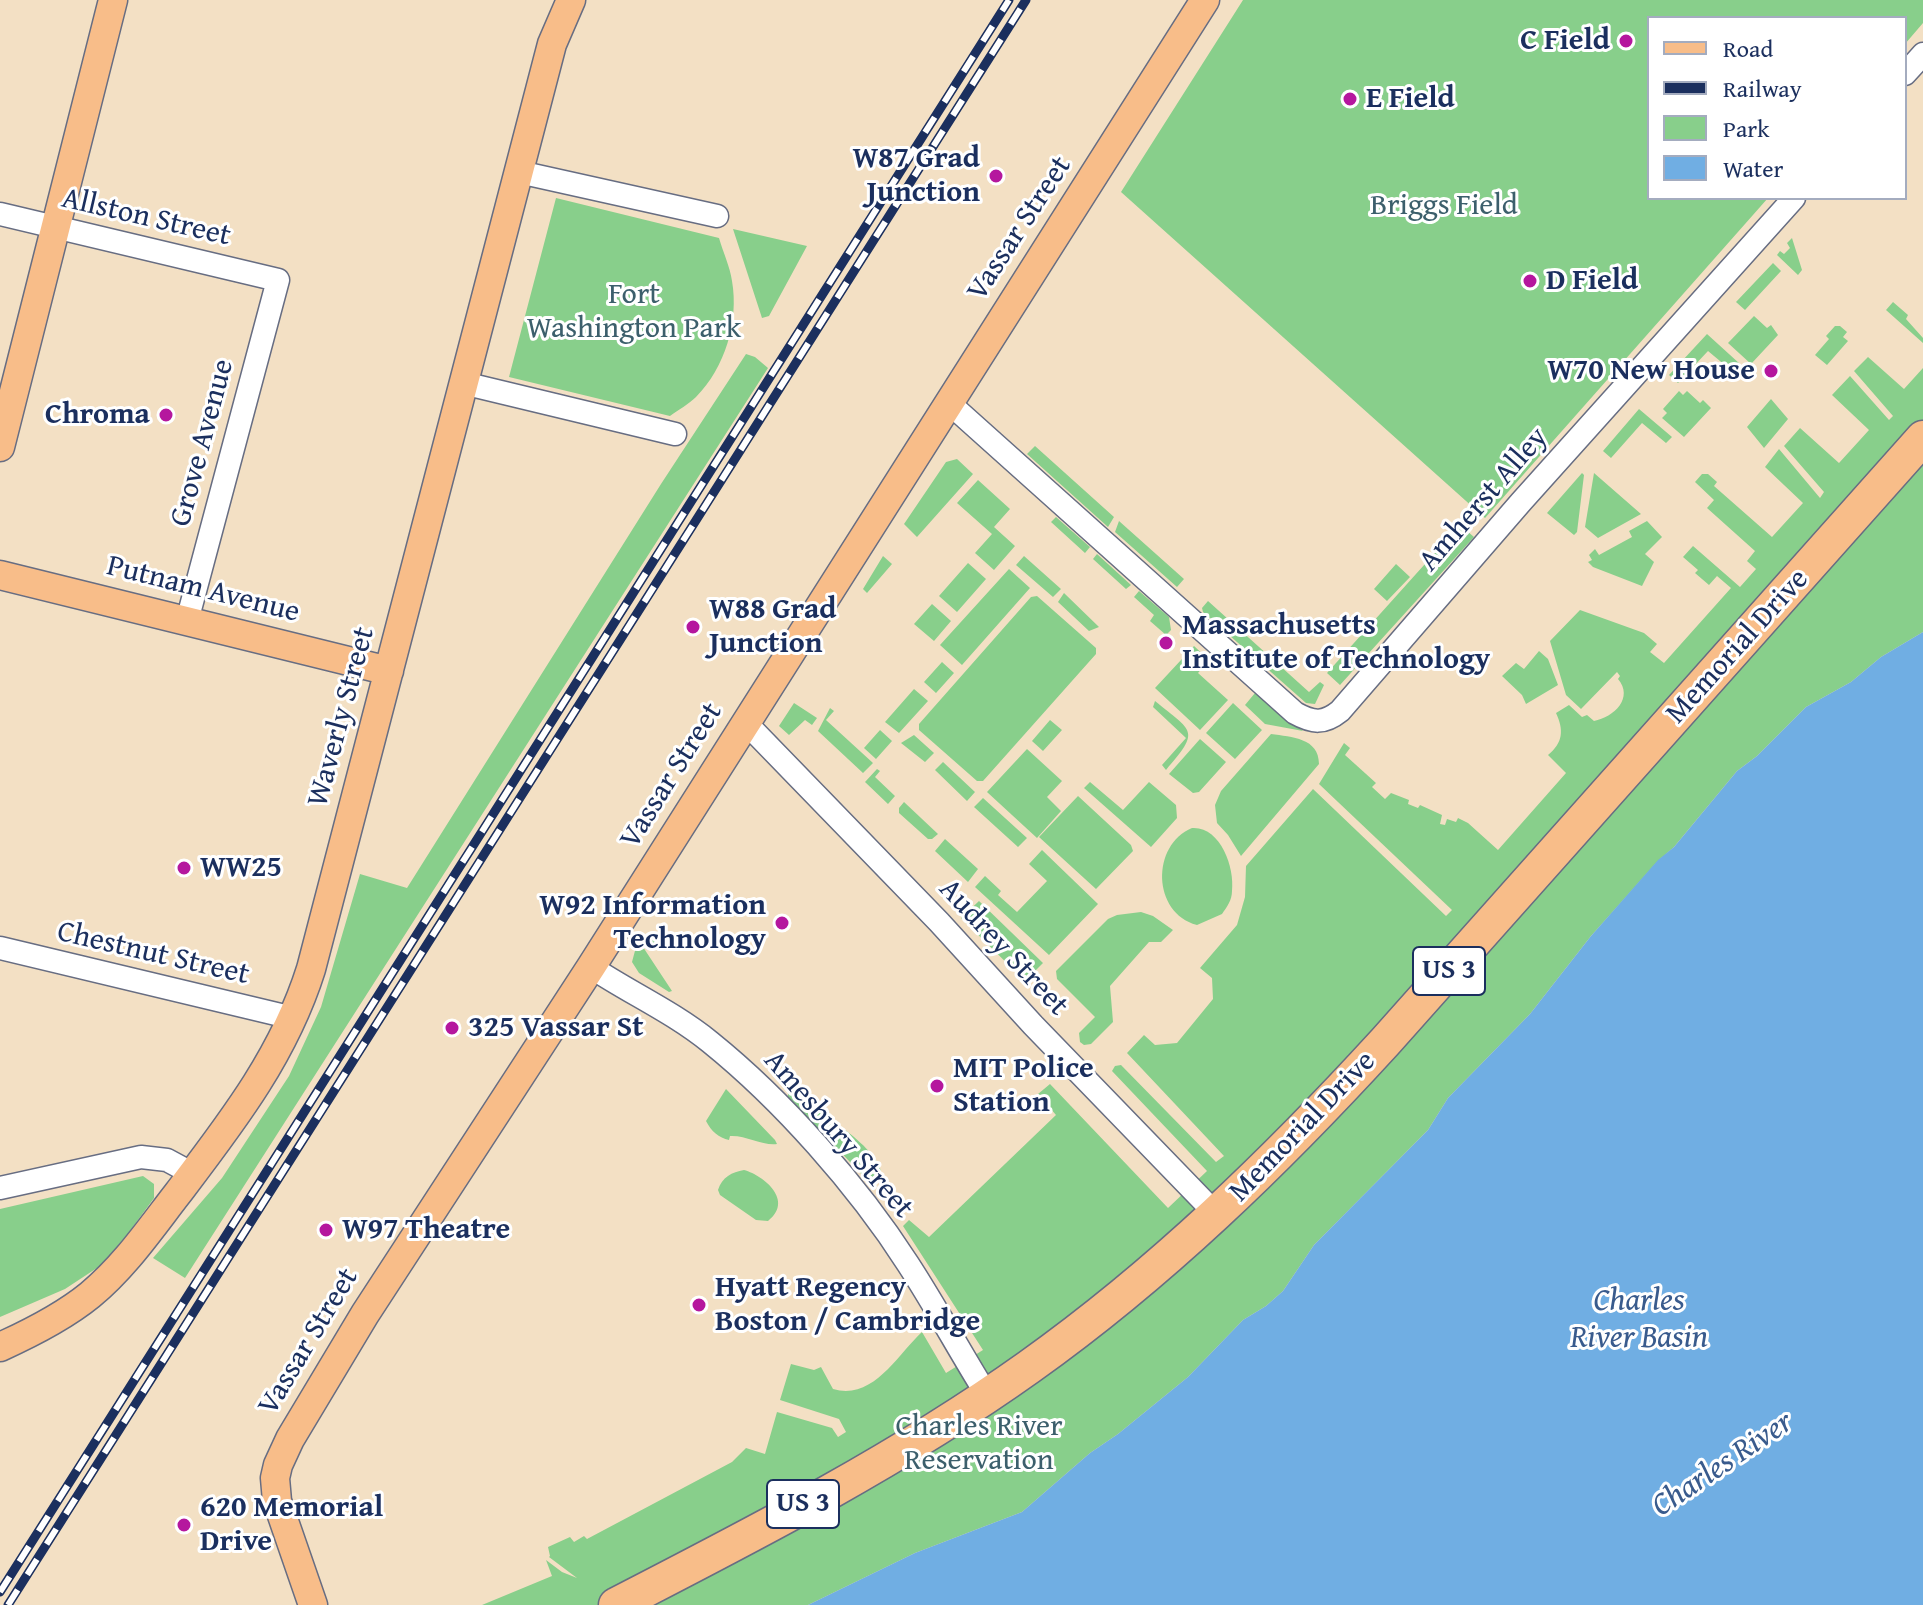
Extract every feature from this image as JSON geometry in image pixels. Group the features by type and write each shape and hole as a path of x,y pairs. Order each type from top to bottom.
{"highway":[{"name":"Memorial Drive","path":"616,1605 878,1463 987,1395 1118,1300 1217,1215 1279,1155 1385,1042 1923,438"},
{"name":"Memorial Drive","path":"1867,502 1923,456"}],"main road":[{"path":"0,447 113,0"},
{"name":"Waverly Street","path":"0,1347 80,1303 134,1250 255,1090 293,1018 311,969 552,44 571,0"},
{"name":"Vassar Street","path":"313,1605 277,1501 275,1478 283,1452 365,1314 591,967 1205,0"},
{"name":"Putnam Avenue","path":"0,575 389,671"}],"street":[{"path":"1907,72 1923,54"},
{"path":"519,172 717,216"},
{"name":"Amherst Alley","path":"949,403 1295,713 1308,720 1322,721 1340,711 1521,502 1792,200"},
{"name":"Allston Street","path":"0,214 278,280"},
{"name":"Grove Avenue","path":"187,621 278,280"},
{"path":"463,383 675,434"},
{"name":"Audrey Street","path":"746,723 1217,1215"},
{"name":"Chestnut Street","path":"0,948 293,1018"},
{"name":"Amesbury Street","path":"591,967 682,1021 709,1041 786,1114 887,1234 987,1395"},
{"path":"0,1188 141,1157 161,1158 193,1174"}],"green space":[{"name":"Briggs Field","path":"1243,0 1923,0 1923,23 1907,42 1907,16 1647,16 1647,200 1766,200 1485,518 1121,192"},
{"name":"Fort Washington Park","path":"556,198 719,238 730,270 734,296 728,343 706,385 693,400 670,416 509,377"},
{"path":"733,229 807,246 769,316 762,318"},
{"path":"1792,238 1802,270 1798,275 1777,255 1780,251 1784,254 1790,248 1787,243"},
{"path":"1773,263 1781,271 1745,310 1736,302"},
{"path":"1893,302 1908,315 1906,319 1923,338 1923,343 1886,310"},
{"path":"1754,316 1767,328 1771,325 1778,335 1751,364 1728,343"},
{"path":"1835,326 1847,332 1843,337 1848,341 1827,365 1815,355 1829,339 1826,336"},
{"path":"1707,334 1740,364 1732,371 1708,351 1678,383 1669,375"},
{"path":"746,354 768,368 185,1278 153,1258 222,1178 289,1076 321,1007 360,874 407,888"},
{"name":"Charles River Reservation","path":"1868,357 1904,389 1923,368 1923,632 1881,657 1851,682 1806,707 1757,756 1737,771 1674,847 1591,936 1530,1014 1448,1098 1428,1130 1314,1245 1283,1291 1243,1320 1188,1377 1090,1453 1022,1512 915,1553 808,1605 482,1605 552,1576 546,1560 577,1578 549,1557 548,1547 570,1537 574,1542 584,1536 587,1539 732,1462 746,1448 765,1454 777,1412 832,1428 838,1437 846,1432 839,1419 780,1400 791,1364 814,1370 821,1367 833,1389 847,1391 860,1388 883,1374 922,1332 946,1373 983,1350 903,1226 909,1220 929,1237 1056,1115 1038,1094 1050,1084 1168,1208 1207,1171 1112,1071 1115,1066 1121,1065 1216,1162 1224,1156 1127,1053 1144,1035 1155,1045 1177,1043 1213,999 1212,978 1200,968 1237,925 1245,897 1246,866 1313,789 1446,916 1452,910 1319,784 1344,743 1350,748 1345,755 1376,783 1372,787 1385,799 1391,793 1409,800 1408,804 1418,808 1420,805 1442,815 1440,824 1445,825 1447,819 1456,822 1458,818 1498,850 1566,773 1548,755 1561,736 1556,713 1569,705 1582,717 1587,715 1594,721 1615,711 1623,700 1624,693 1617,672 1581,709 1566,695 1550,641 1580,610 1644,633 1657,644 1650,652 1664,663 1731,588 1717,576 1709,585 1695,573 1698,570 1683,557 1693,546 1740,587 1756,569 1747,561 1755,551 1707,508 1714,500 1695,482 1702,474 1708,474 1717,482 1714,486 1772,537 1803,503 1765,467 1779,449 1820,498 1824,492 1784,446 1800,428 1839,463 1869,430 1832,395 1850,376 1889,420 1893,416 1854,371"},
{"path":"1679,391 1683,395 1687,391 1711,408 1684,437 1662,418 1667,413 1663,409"},
{"path":"1771,399 1788,419 1764,448 1747,427"},
{"path":"1639,409 1672,437 1666,443 1642,423 1611,458 1603,451"},
{"path":"1035,446 1114,517 1108,527 1027,454"},
{"path":"957,459 973,474 917,537 904,524 946,462"},
{"path":"1582,473 1577,532 1574,535 1547,513"},
{"path":"1594,473 1641,514 1598,538 1585,527"},
{"path":"978,480 1010,509 994,527 1015,546 994,570 975,553 992,534 957,503"},
{"path":"1056,517 1090,547 1085,553 1051,522"},
{"path":"1119,521 1184,579 1177,587 1115,532"},
{"path":"1647,521 1662,537 1645,554 1654,562 1642,586 1593,567 1588,562 1592,560 1589,555 1595,549 1599,555 1632,537 1629,531"},
{"path":"1460,525 1474,537 1340,685 1327,673"},
{"path":"1097,554 1131,585 1126,589 1093,559"},
{"path":"883,556 892,564 867,593 863,589"},
{"path":"1024,556 1061,589 1053,597 1016,565"},
{"path":"968,563 986,579 957,612 939,596"},
{"path":"1396,564 1410,577 1387,601 1374,589"},
{"path":"1009,569 1030,588 962,665 940,645"},
{"path":"1139,591 1169,617 1171,630 1166,635 1150,621 1154,615 1134,597"},
{"path":"1064,593 1099,627 1089,631 1058,602"},
{"path":"1037,596 1096,648 1096,654 983,781 977,781 919,730 919,724 1031,597"},
{"path":"1208,601 1309,692 1320,682 1324,685 1315,704 1306,703 1203,612 1202,608"},
{"path":"932,604 951,621 934,641 914,624"},
{"path":"1194,646 1209,660 1198,673 1228,700 1200,730 1155,688"},
{"path":"1539,651 1548,659 1558,685 1526,704 1522,695 1502,676 1516,663 1524,669"},
{"path":"942,662 954,673 936,693 924,682"},
{"path":"914,689 928,701 899,733 885,722"},
{"path":"1259,692 1303,731 1265,724 1245,705"},
{"path":"1155,701 1178,719 1188,732 1184,747 1166,770 1162,765 1186,738 1153,707"},
{"path":"794,703 817,718 812,725 805,720 789,735 779,726"},
{"path":"1233,703 1262,730 1235,759 1206,733"},
{"path":"830,708 834,711 826,720 873,763 863,773 818,731"},
{"path":"1050,720 1062,730 1043,751 1032,741"},
{"path":"880,730 892,741 876,759 864,748"},
{"path":"1271,734 1303,740 1318,755 1319,764 1241,856 1217,823 1215,805 1221,791"},
{"path":"914,735 934,753 925,762 901,743"},
{"path":"1200,739 1226,762 1199,792 1193,793 1169,774"},
{"path":"1027,749 1062,781 1047,797 1061,811 1037,838 987,792"},
{"path":"943,762 975,792 967,801 935,770"},
{"path":"877,769 880,771 875,777 895,796 888,804 865,782"},
{"path":"1090,782 1123,810 1149,782 1176,805 1177,818 1151,847 1084,788"},
{"path":"1078,796 1131,845 1133,851 1096,889 1039,837"},
{"path":"983,798 1027,838 1018,847 974,807"},
{"path":"904,802 938,834 928,839 899,813"},
{"path":"1192,828 1202,829 1218,841 1228,860 1232,881 1231,897 1222,914 1197,925 1182,918 1171,907 1162,878 1169,849"},
{"path":"945,839 978,869 968,882 935,851"},
{"path":"1042,850 1098,904 1049,955 975,887 985,876 1001,891 998,895 1017,912 1047,881 1029,864"},
{"path":"979,901 1043,963 1025,981 961,918"},
{"path":"1141,912 1173,930 1161,942 1149,942 1110,986 1113,1022 1091,1044 1084,1045 1080,1042 1079,1033 1095,1017 1057,979 1056,971 1108,919"},
{"path":"649,933 661,941 643,947 672,991 639,973 632,962 636,947 649,937"},
{"path":"798,1088 817,1110 870,1152 881,1171 881,1179 870,1183 788,1097 788,1092"},
{"path":"726,1089 777,1144 736,1136 730,1136 729,1140 713,1131 706,1121"},
{"path":"744,1170 774,1190 778,1205 768,1221 756,1220 720,1195 718,1190 725,1178"},
{"path":"143,1176 154,1184 154,1198 100,1266 65,1289 0,1317 0,1209"}],"water":[{"name":"Charles River Basin","path":"1923,632 1923,1605 808,1605 915,1553 1022,1512 1090,1453 1188,1377 1243,1320 1283,1291 1314,1245 1428,1130 1448,1098 1530,1014 1591,936 1658,860 1674,847 1737,771 1757,756 1806,707 1851,682 1881,657"}],"railway":[{"path":"0,1592 1009,0"},
{"path":"8,1605 1026,0"}],"place":[{"name":"C Field","path":"1626,41"},
{"name":"E Field","path":"1350,99"},
{"name":"W87 Grad Junction","path":"996,176"},
{"name":"D Field","path":"1530,281"},
{"name":"W70 New House","path":"1771,371"},
{"name":"Chroma","path":"166,415"},
{"name":"W88 Grad Junction","path":"693,627"},
{"name":"Massachusetts Institute of Technology","path":"1166,643"},
{"name":"WW25","path":"184,868"},
{"name":"W92 Information Technology","path":"782,923"},
{"name":"325 Vassar St","path":"452,1028"},
{"name":"MIT Police Station","path":"937,1086"},
{"name":"W97 Theatre","path":"326,1230"},
{"name":"Hyatt Regency Boston / Cambridge","path":"699,1305"},
{"name":"620 Memorial Drive","path":"184,1525"}],"water label":[{"name":"Charles River","path":"1723,1465"}]}
